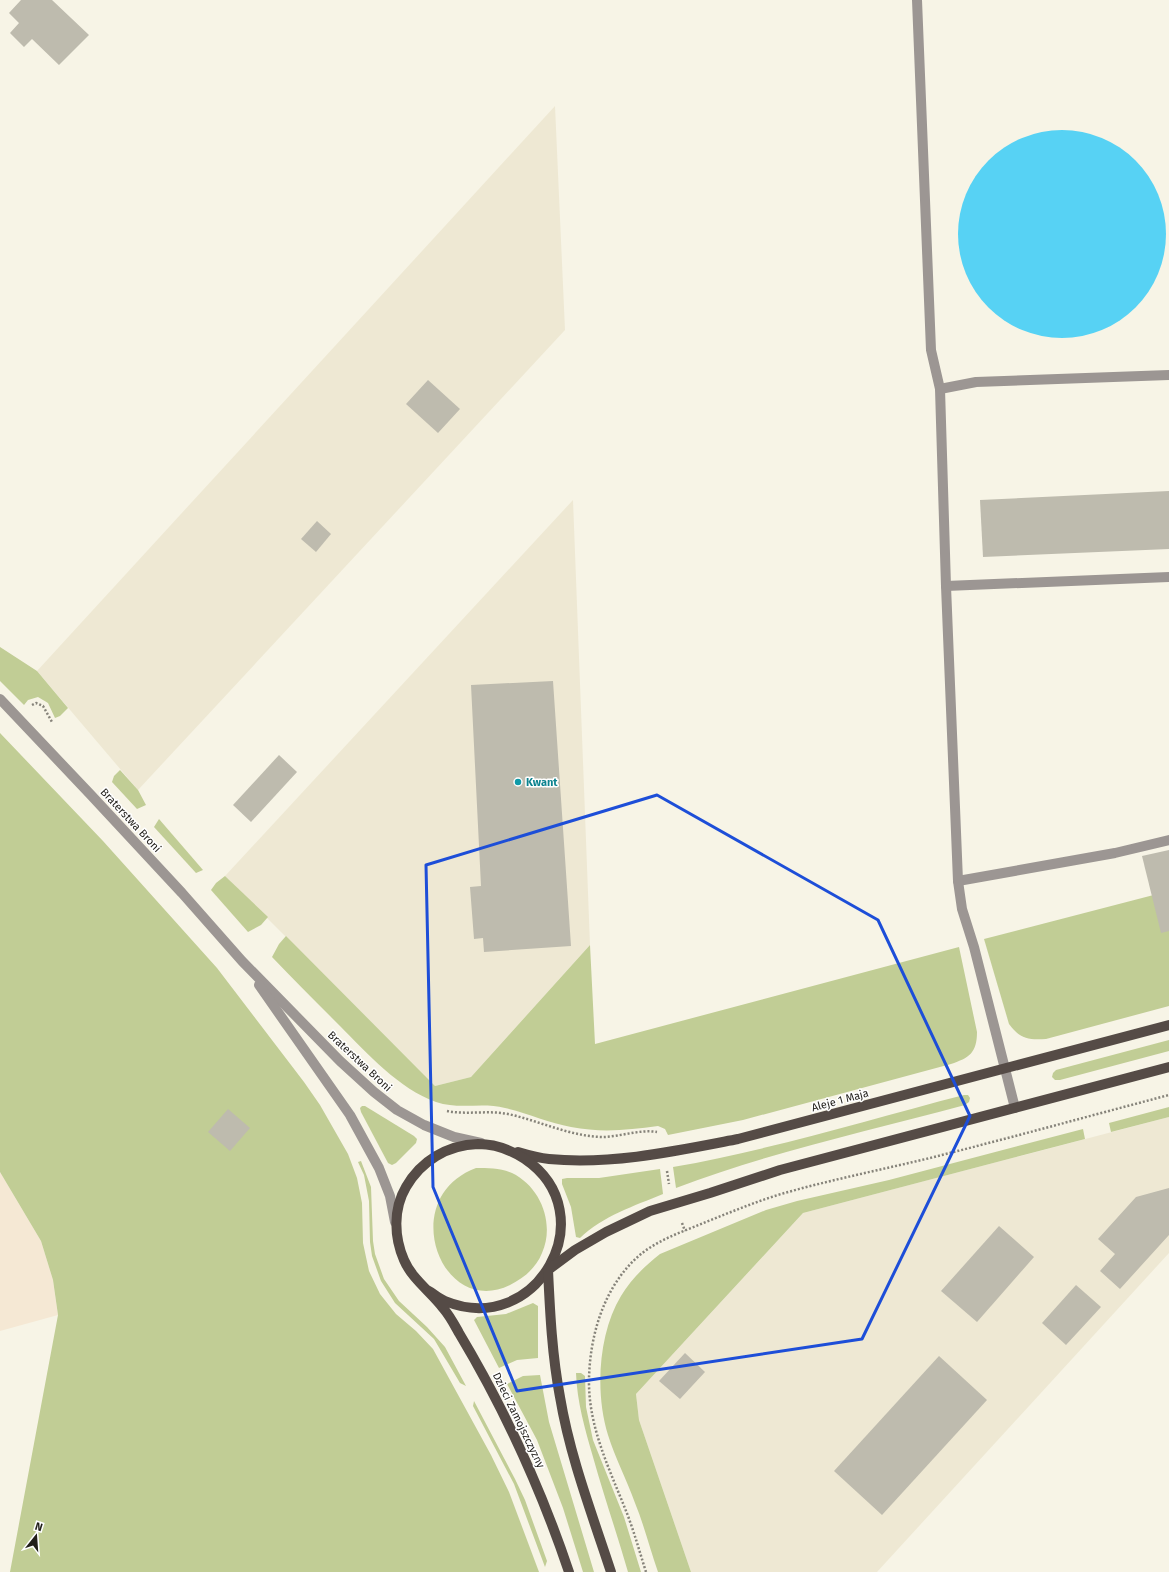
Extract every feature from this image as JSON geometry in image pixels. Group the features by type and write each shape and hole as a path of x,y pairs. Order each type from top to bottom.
{"main road":[{"name":"Aleje 1 Maja","path":"427,1290 414,1277 404,1261 398,1244 396,1226 398,1209 403,1193 412,1178 423,1165 436,1155 452,1148 468,1144 486,1144 547,1159 583,1160 632,1158 663,1153 738,1139 1169,1025"},
{"path":"548,1270 575,1250 606,1232 650,1211 780,1170 1169,1067"},
{"path":"427,1290 444,1300 463,1306 482,1308 502,1305 520,1297 536,1285 548,1270 557,1251 561,1232 560,1214 555,1196 547,1180 535,1166 512,1151"},
{"path":"548,1270 550,1325 560,1397 569,1439 611,1572"},
{"name":"Dzieci Zamojszczyzny","path":"427,1290 443,1308 462,1337 523,1454 556,1534 569,1572"}],"street":[{"path":"917,0 931,350 940,389 958,882 962,909 974,947 1015,1108"},
{"path":"940,389 976,382 1169,375"},
{"path":"946,586 1169,577"},
{"name":"Braterstwa Broni","path":"0,699 177,887 242,961 340,1061 374,1092 397,1110 424,1125 454,1137 486,1144"},
{"path":"958,882 1115,853 1169,840"},
{"name":"Braterstwa Broni","path":"242,961 350,1115 379,1168 390,1196 396,1226"}],"path":[{"path":"18,718 32,705 40,703 54,725"},
{"path":"646,1572 629,1520 596,1433 590,1397 590,1363 592,1345 600,1316 609,1295 618,1280 641,1255 654,1245 685,1231 748,1205 781,1194 932,1157 1169,1095"},
{"path":"442,1110 457,1113 488,1112 508,1114 556,1129 587,1136 603,1137 650,1131 656,1132 661,1138 670,1191 685,1231"}],"highlighted area":[{"path":"657,795 878,920 970,1116 862,1339 517,1391 433,1187 426,865"}],"shaded area":[{"path":"555,106 565,330 138,790 37,671"},
{"path":"573,500 590,945 471,1077 435,1086 225,876"},
{"path":"1169,1117 1169,1253 877,1572 691,1572 639,1420 636,1394 803,1213"},
{"path":"0,1172 41,1241 53,1280 58,1315 0,1331"}],"green space":[{"path":"0,647 37,671 68,708 60,716 55,718 48,703 38,697 28,700 24,705 0,681"},
{"path":"0,733 103,841 217,968 320,1105 348,1154 357,1178 362,1203 363,1243 369,1271 380,1294 396,1314 416,1331 433,1349 491,1455 509,1492 539,1572 10,1572 58,1315 53,1280 41,1241 0,1172"},
{"path":"120,770 138,790 146,805 137,809 112,782 114,776"},
{"path":"159,819 203,870 196,873 154,827"},
{"path":"225,876 268,917 261,925 248,932 211,890 216,883"},
{"path":"1169,891 1169,1006 1046,1039 1025,1038 1013,1029 1009,1024 984,939"},
{"path":"286,936 435,1086 471,1077 590,945 595,1044 959,947 977,1032 977,1039 974,1050 971,1054 951,1064 743,1120 668,1135 665,1129 658,1126 615,1130 582,1129 546,1121 496,1106 462,1106 436,1102 409,1088 372,1058 272,957 279,944"},
{"path":"1169,1040 1169,1051 1060,1080 1055,1080 1052,1077 1056,1070"},
{"path":"968,1095 970,1098 969,1102 965,1105 783,1153 711,1175 676,1188 673,1167 783,1143"},
{"path":"365,1106 417,1139 416,1143 396,1163 392,1165 388,1163 361,1112 360,1108"},
{"path":"1169,1107 1169,1117 1111,1132 1109,1123"},
{"path":"1083,1129 1085,1139 803,1213 636,1394 639,1420 691,1572 658,1572 638,1511 608,1435 601,1401 601,1364 607,1328 613,1311 621,1296 639,1273 660,1254 766,1210 797,1201 889,1180"},
{"path":"361,1161 371,1187 373,1241 375,1254 384,1279 399,1301 427,1327 445,1347 466,1386 460,1383 434,1339 395,1303 381,1281 372,1256 370,1242 369,1201 364,1175 358,1162"},
{"path":"476,1168 503,1170 522,1179 531,1187 543,1207 547,1230 546,1242 542,1253 529,1272 510,1285 485,1291 464,1285 448,1271 437,1250 433,1227 438,1204 452,1183"},
{"path":"660,1169 663,1194 619,1212 589,1230 580,1238 576,1237 571,1207 562,1184 562,1179 599,1178"},
{"path":"533,1303 538,1306 538,1358 517,1360 499,1368 474,1320 477,1317 506,1314"},
{"path":"576,1373 581,1373 585,1376 586,1407 593,1440 624,1517 641,1572 628,1572 584,1426"},
{"path":"540,1375 549,1422 594,1572 583,1572 563,1508 537,1440 507,1384 523,1376"},
{"path":"474,1401 525,1500 547,1561 545,1567 514,1484 473,1406"}],"water":[{"path":"1062,130 1082,132 1111,142 1128,154 1142,168 1154,185 1158,194 1164,214 1166,234 1164,254 1154,283 1142,300 1128,314 1111,326 1102,330 1082,336 1062,338 1042,336 1013,326 996,314 982,300 970,283 966,274 960,254 958,234 960,214 970,185 982,168 996,154 1013,142 1022,138 1042,132"}],"building":[{"path":"21,0 52,0 89,35 59,65 32,39 24,47 10,33 19,23 9,13"},
{"path":"428,380 460,409 438,433 406,404"},
{"path":"1169,491 1169,549 983,557 980,500"},
{"path":"317,521 331,534 316,552 301,539"},
{"name":"Kwant","path":"553,681 571,946 484,952 483,938 474,939 470,887 481,886 471,685"},
{"path":"279,755 297,772 251,822 233,805"},
{"path":"1169,850 1169,931 1161,933 1142,856"},
{"path":"228,1109 250,1128 230,1151 208,1132"},
{"path":"1169,1188 1169,1235 1120,1289 1100,1271 1115,1254 1098,1239 1136,1197"},
{"path":"999,1226 1034,1257 977,1322 941,1291"},
{"path":"1076,1285 1101,1307 1066,1345 1042,1323"},
{"path":"685,1353 705,1372 680,1399 659,1381"},
{"path":"939,1356 987,1400 882,1515 834,1471"}],"place":[{"name":"Kwant","path":"518,782"}]}
